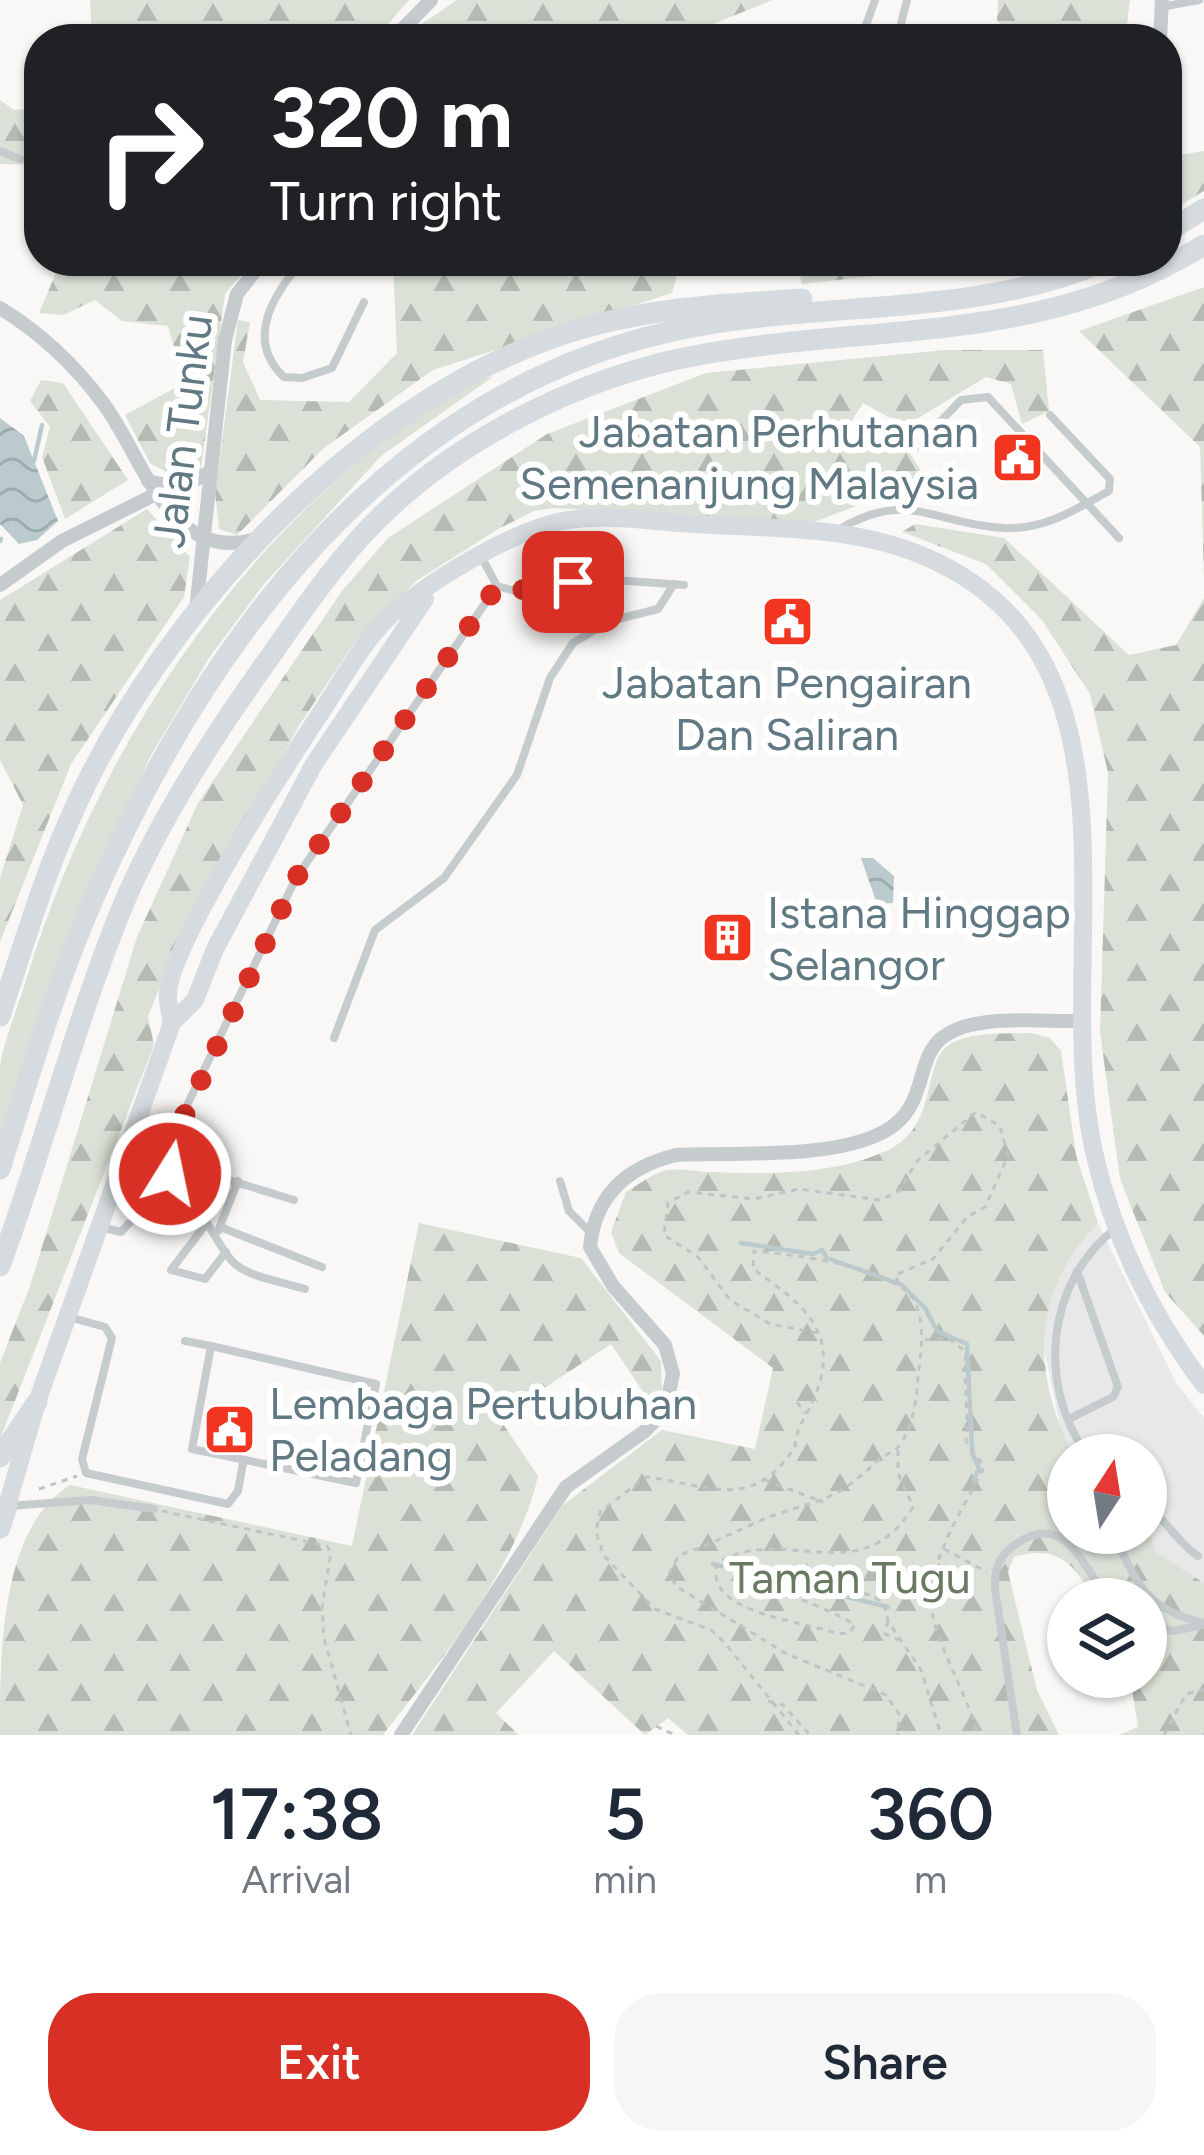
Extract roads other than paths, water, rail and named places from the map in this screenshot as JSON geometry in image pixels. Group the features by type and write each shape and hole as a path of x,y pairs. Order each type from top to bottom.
{"main road":[{"path":"0,1169 94,895 146,791 195,706 275,594 383,473 482,402 611,347 708,323 995,293 1053,276"},
{"path":"0,1266 88,997 125,901 168,815 310,600 359,539 414,486 498,429 600,382 703,354 932,333 1019,318 1106,294 1142,276"},
{"path":"0,1016 78,800 116,729 261,538 355,447 437,390 568,333 674,308 995,293"},
{"path":"0,1457 38,1402"}],"street":[{"path":"407,24 431,0"},
{"name":"Jalan Tunku","path":"195,619 231,309 252,276"},
{"path":"0,308 31,327 83,377 111,413 152,488 203,539 230,544 261,538"},
{"path":"0,585 62,541 152,488 180,488 210,472"},
{"path":"172,1023 167,991 189,938 297,748 392,615 480,554 575,519 832,534 888,544 966,577 1006,613 1049,669 1081,778 1080,1021 1094,1153 1117,1227 1162,1325 1204,1384"},
{"path":"2,1513 172,1023 194,1000 215,949 314,764 435,585"},
{"path":"400,1735 566,1487 665,1410 673,1374 665,1346 606,1276 590,1247 600,1204 618,1182 646,1162 676,1155 861,1141 907,1113 918,1099 934,1046 945,1035 969,1027 1080,1021"}],"lane":[{"path":"1161,3 1199,0"},
{"path":"0,152 20,159"},
{"path":"292,276 266,314 267,347 284,377 302,378 332,368 364,302"},
{"path":"886,428 916,447 961,400 988,397 1119,538"},
{"path":"832,534 885,508 910,508 1000,528 1055,521 1108,490 1110,479 1050,415"},
{"path":"334,1038 375,929 444,878 517,776 550,678 573,644 610,621 658,609 679,584 598,579 514,591 497,586 480,554"},
{"path":"101,1227 121,1232 158,1172 296,878 497,586"},
{"path":"163,1160 295,1200"},
{"path":"191,1202 202,1171"},
{"path":"158,1172 170,1174 206,1224 218,1232 322,1267"},
{"path":"560,1180 569,1211 591,1233"},
{"path":"238,1181 218,1232 226,1252 235,1265 304,1289"},
{"path":"206,1224 171,1270 205,1279 226,1252"},
{"path":"1076,1434 1069,1419 1054,1336 1059,1305 1087,1250 1117,1227"},
{"path":"1069,1419 1113,1397 1118,1387 1077,1270"},
{"path":"68,1317 105,1327 112,1338 82,1459 86,1473 228,1504 238,1491 243,1463"},
{"path":"185,1341 211,1346 376,1384 356,1483 192,1449 211,1346"},
{"path":"2,1513 91,1500 154,1509"},
{"path":"1167,1525 1178,1542 1198,1556"},
{"path":"1017,1735 994,1575 1012,1546 1031,1535 1058,1535 1069,1541 1096,1578"},
{"path":"1124,1554 1147,1597 1161,1611 1204,1624"},
{"path":"1167,1629 1204,1624"}],"water":[{"path":"0,418 24,436 58,521 37,540 19,544 0,524"},
{"path":"861,858 873,858 894,876 893,903 877,904"}],"waterway":[{"path":"34,461 42,425"},
{"path":"741,1243 813,1254 822,1250 827,1258 902,1285 925,1308 937,1331 967,1344 972,1449"},
{"path":"972,1453 979,1468 974,1480"},
{"path":"713,1564 888,1607"}],"place":[{"name":"Jabatan Perhutanan Semenanjung Malaysia","path":"1018,457"},
{"name":"Jabatan Pengairan Dan Saliran","path":"787,621"},
{"name":"Istana Hinggap Selangor","path":"728,938"},
{"name":"Lembaga Pertubuhan Peladang","path":"230,1429"}],"park label":[{"name":"Taman Tugu","path":"850,1577"}]}
